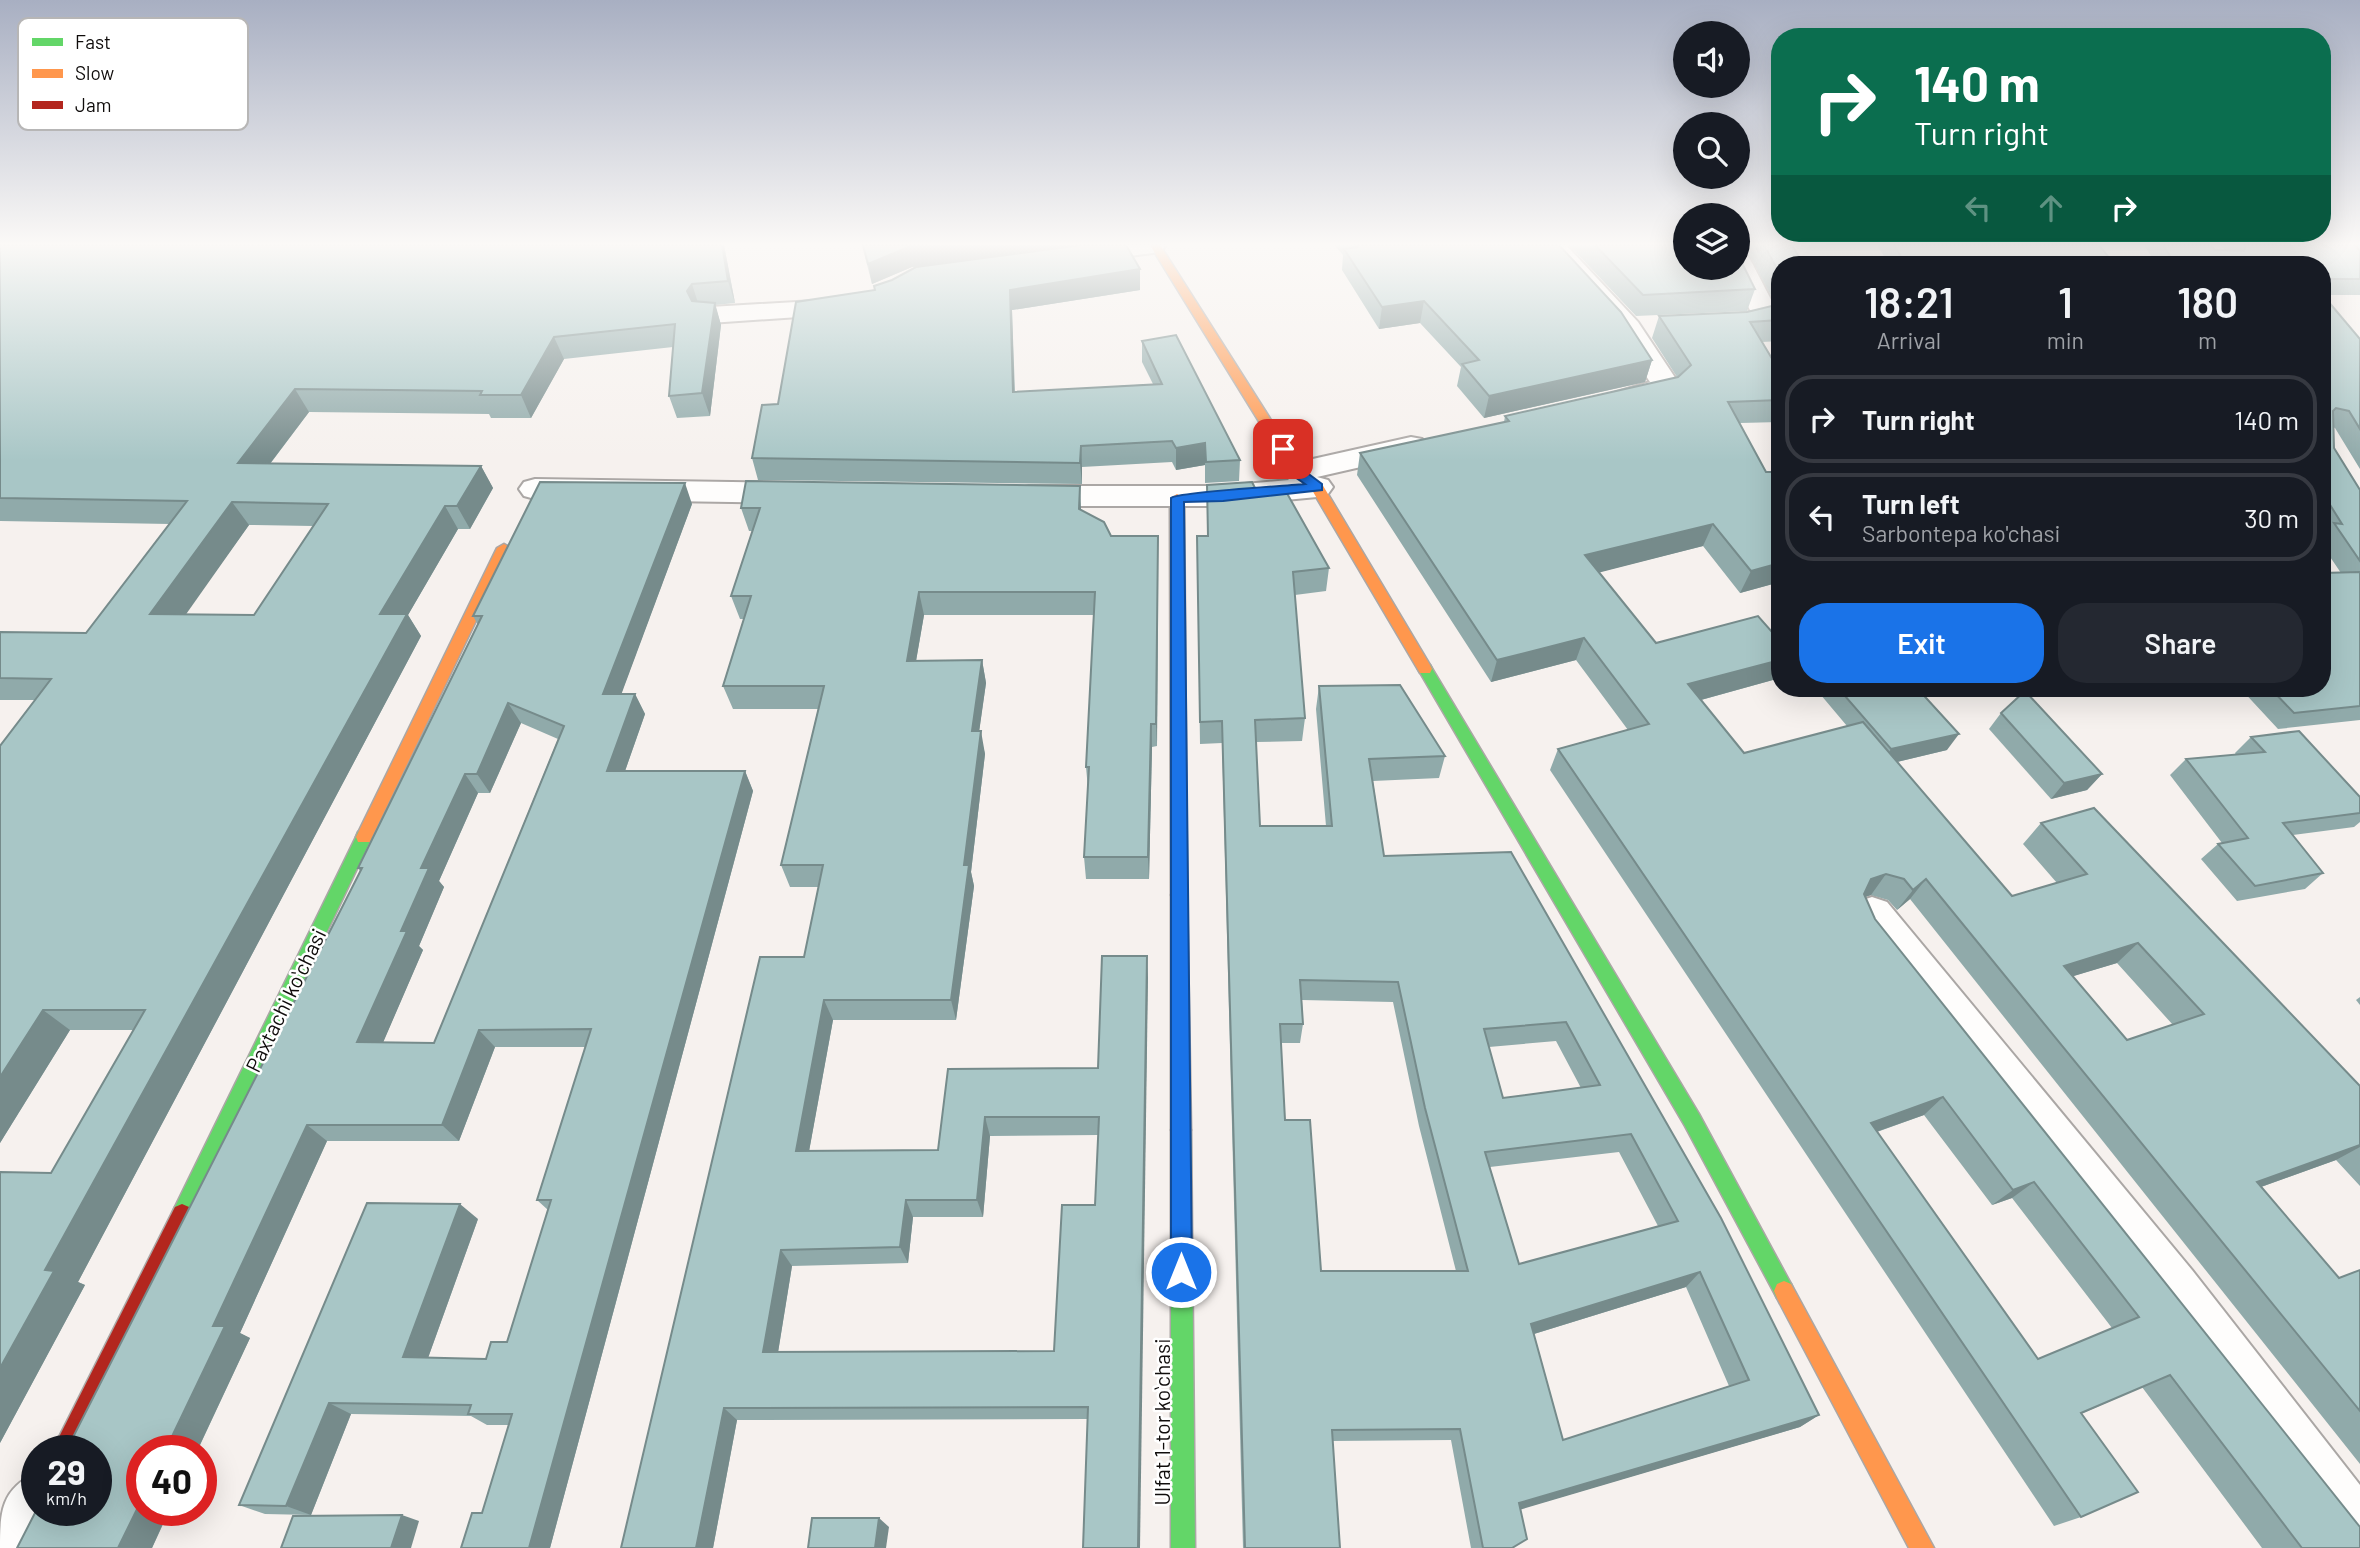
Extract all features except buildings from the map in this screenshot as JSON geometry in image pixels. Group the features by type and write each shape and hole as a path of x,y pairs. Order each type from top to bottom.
{"street":[{"path":"1201,317 1307,479 1692,1120 1922,1548"},
{"path":"1592,406 1666,388 1642,327 1631,317"},
{"path":"1694,325 1746,323 1763,317"},
{"path":"998,495 1177,498 1223,496 1307,479 1444,439"},
{"path":"535,489 820,493"},
{"name":"Ulfat 1-tor koʻchasi","path":"1177,498 1183,1548"},
{"name":"Paxtachi koʻchasi","path":"70,1435 155,1269 504,548"},
{"path":"1872,915 2174,1287 2360,1531"},
{"path":"13,1548 24,1526"}],"traffic: fast":[{"path":"1425,669 1692,1120 1784,1291"},
{"path":"182,1214 364,837"},
{"path":"1181,1130 1183,1548"}],"traffic: slow":[{"path":"1200,317 1297,472 1317,487 1425,669"},
{"path":"1177,498 1179,895"},
{"path":"364,837 504,548"},
{"path":"1784,1291 1922,1548"}],"traffic: jam":[{"path":"1179,895 1181,1130"},
{"path":"71,1435 182,1214"}],"route":[{"path":"1181,1272 1177,498 1317,487 1297,472 1283,449"}]}
